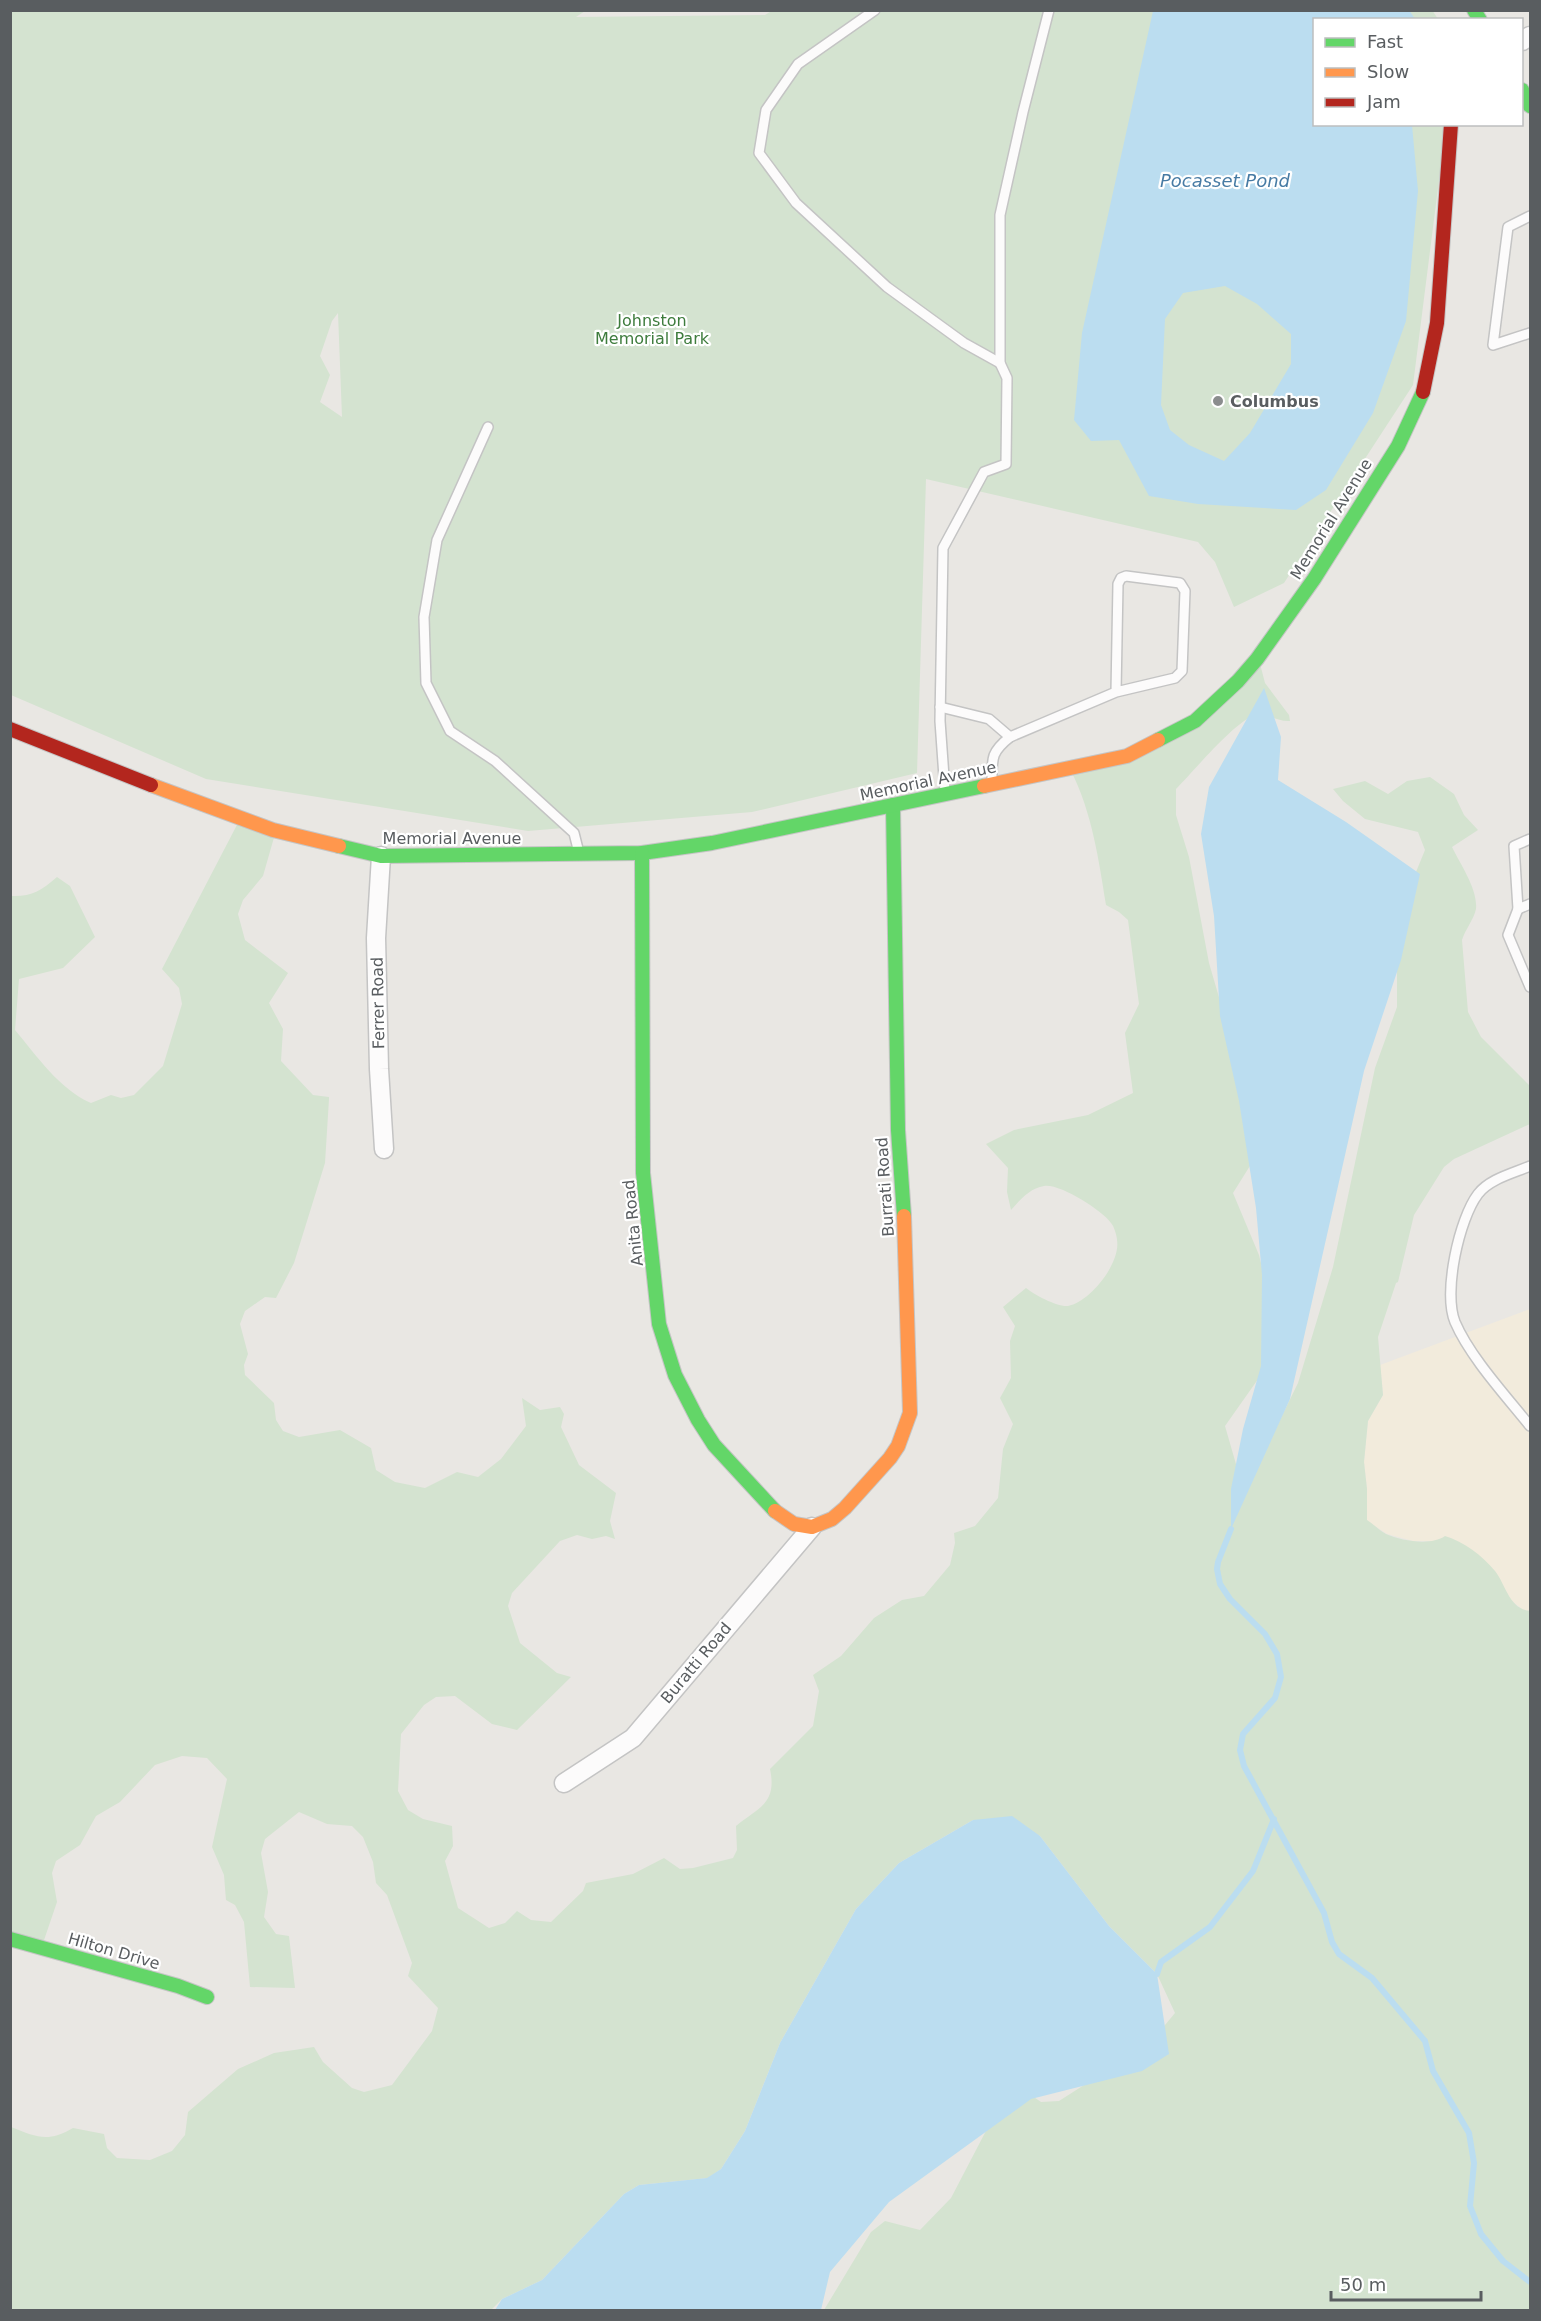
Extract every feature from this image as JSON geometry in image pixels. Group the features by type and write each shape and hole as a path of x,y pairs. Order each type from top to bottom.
{"street":[{"name":"Memorial Avenue","path":"10,729 94,764 273,830 381,856 642,853 712,843 1126,756 1195,721 1238,681 1257,659 1314,579 1398,446 1424,388 1437,324 1451,126"},
{"name":"Burrati Road","path":"813,1527 832,1520 890,1458 898,1446 910,1413 904,1216 898,1130 893,805"},
{"name":"Anita Road","path":"642,853 643,1173 659,1324 675,1375 698,1420 714,1445 771,1508 794,1524 813,1527"},
{"name":"Ferrer Road","path":"381,856 376,938 379,1068 384,1149"},
{"name":"Buratti Road","path":"564,1783 633,1738 813,1527"},
{"name":"Hilton Drive","path":"10,1939 178,1986 207,1997"}],"lane":[{"path":"875,10 798,64 766,110 759,153 796,203 888,287 964,343 1000,363"},
{"path":"946,794 940,707 943,548 984,472 1006,464 1007,378 1000,363 1000,215 1049,10"},
{"path":"1530,216 1508,227 1493,345 1530,333"},
{"path":"488,428 437,540 424,617 426,683 450,731 495,761 574,833 580,855"},
{"path":"992,784 992,757 997,747 1010,737 1116,692 1175,678 1182,671 1185,591 1180,583 1126,576 1121,578 1118,584 1116,692"},
{"path":"940,707 989,719 1010,737"},
{"path":"1530,839 1514,846 1518,909 1508,935 1530,987"},
{"path":"1518,909 1530,904"},
{"path":"1529,1423 1467,1344 1454,1319 1450,1291 1462,1223 1479,1192 1494,1181 1530,1166"}],"shaded area":[{"path":"1530,1309 1530,1611 1523,1610 1511,1600 1495,1571 1438,1541 1413,1541 1387,1534 1366,1520 1367,1489 1364,1462 1368,1421 1383,1395 1380,1365"}],"green space":[{"name":"Johnston Memorial Park","path":"773,10 1432,10 1437,18 1313,18 1313,126 1446,126 1413,385 1284,583 1234,607 1215,562 1198,542 926,479 917,773 752,812 528,831 206,779 11,695 11,11 585,11 576,17 765,15","holes":["338,313 342,417 320,402 330,375 320,356 332,321"]},
{"path":"1258,656 1265,683 1289,715 1290,721 1259,714 1246,720 1225,737 1176,789 1176,815 1189,857 1209,963 1251,1107 1253,1161 1233,1193 1259,1255 1274,1316 1268,1365 1225,1426 1240,1478 1275,1430 1298,1383 1333,1267 1375,1068 1397,1007 1397,941 1407,894 1425,850 1418,832 1365,819 1343,801 1333,789 1365,781 1388,794 1407,781 1430,777 1454,794 1464,815 1478,830 1452,847 1468,877 1476,901 1475,913 1462,940 1468,1012 1481,1037 1530,1086 1530,1124 1454,1159 1444,1167 1414,1215 1398,1282 1378,1337 1383,1395 1368,1421 1364,1462 1367,1520 1386,1534 1400,1539 1424,1542 1445,1536 1466,1545 1490,1565 1517,1606 1530,1611 1530,2310 824,2310 871,2232 885,2221 920,2230 951,2198 988,2127 1018,2086 1041,2102 1059,2101 1150,2043 1175,2013 1157,1974 1109,1926 1040,1836 1029,1830 973,1820 899,1863 856,1909 780,2043 745,2131 721,2169 708,2178 639,2185 624,2194 542,2280 502,2299 491,2310 11,2310 11,2127 42,2137 56,2136 73,2128 104,2134 107,2148 117,2158 150,2160 172,2151 185,2135 188,2112 238,2069 274,2053 314,2047 323,2062 352,2088 364,2092 392,2085 432,2031 438,2008 408,1976 412,1963 387,1895 376,1883 373,1862 363,1837 352,1826 327,1824 299,1812 265,1839 261,1853 268,1892 264,1917 276,1934 289,1936 295,1988 250,1987 244,1922 235,1905 226,1900 224,1875 212,1847 227,1779 207,1758 182,1756 155,1765 120,1802 96,1816 80,1845 56,1861 52,1873 57,1902 42,1946 11,1939 10,896 35,892 57,877 70,886 95,937 63,968 19,979 15,1030 49,1071 79,1097 91,1103 111,1095 121,1098 134,1095 163,1066 182,1004 179,988 162,969 239,821 275,834 263,876 243,900 238,914 245,940 288,973 269,1003 283,1029 281,1061 313,1095 329,1097 329,1099 325,1163 294,1263 276,1298 265,1297 245,1311 240,1324 248,1354 244,1365 245,1375 274,1403 276,1420 283,1431 299,1437 340,1430 371,1448 376,1470 395,1482 425,1488 457,1472 478,1477 501,1459 526,1426 522,1398 540,1410 560,1407 564,1414 561,1427 579,1465 616,1493 610,1521 615,1539 606,1536 592,1539 577,1535 560,1541 512,1593 508,1606 520,1643 557,1673 571,1677 517,1730 492,1724 455,1696 436,1697 424,1705 401,1734 398,1791 408,1810 423,1819 452,1826 453,1846 445,1861 458,1908 489,1928 505,1923 517,1911 531,1920 551,1922 583,1891 586,1883 633,1874 664,1858 680,1869 733,1858 737,1850 736,1826 759,1809 769,1797 772,1780 770,1769 813,1726 819,1691 813,1675 841,1656 874,1618 902,1600 924,1596 950,1565 955,1543 954,1533 975,1526 998,1498 1003,1449 1013,1424 1000,1398 1011,1378 1010,1341 1015,1326 1003,1307 1026,1288 1058,1305 1068,1306 1077,1303 1094,1289 1109,1270 1117,1249 1117,1240 1112,1224 1099,1211 1069,1193 1051,1186 1034,1189 1011,1210 1007,1192 1008,1168 986,1144 1014,1130 1088,1115 1133,1093 1125,1033 1139,1004 1128,920 1106,905 1089,820 1071,771 1186,724"}],"water":[{"name":"Pocasset Pond","path":"1409,10 1414,18 1313,18 1313,126 1412,126 1418,191 1406,321 1373,413 1326,490 1296,510 1198,504 1149,496 1119,440 1091,441 1074,420 1082,333 1153,11","holes":["1225,286 1257,304 1291,334 1291,364 1250,433 1224,461 1189,445 1170,430 1161,405 1165,319 1183,293"]},
{"path":"1264,688 1281,737 1278,780 1346,822 1420,874 1401,960 1364,1071 1290,1399 1231,1529 1231,1489 1243,1429 1261,1366 1262,1275 1256,1208 1239,1101 1220,1016 1214,916 1201,834 1209,787"},
{"path":"1012,1816 1040,1836 1109,1926 1157,1974 1169,2054 1142,2071 1031,2099 889,2202 830,2272 821,2310 495,2310 502,2299 542,2280 624,2194 639,2185 707,2178 721,2169 745,2131 780,2043 856,1909 899,1863 973,1820"}],"waterway":[{"path":"1231,1529 1218,1562 1220,1584 1230,1599 1265,1634 1277,1654 1281,1677 1275,1698 1243,1734 1240,1750 1244,1766 1324,1913 1332,1942 1339,1954 1372,1978 1425,2041 1433,2071 1469,2133 1474,2163 1470,2206 1481,2234 1503,2261 1530,2282"},
{"path":"1157,1974 1161,1962 1210,1927 1253,1871 1274,1819"}],"traffic: fast":[{"path":"1474,10 1479,18"},
{"path":"1523,92 1530,106"},
{"path":"1158,740 1195,721 1238,681 1257,659 1314,579 1398,446 1423,392"},
{"path":"339,846 381,856 642,853 712,843 984,786"},
{"path":"893,805 898,1130 904,1216"},
{"path":"642,853 643,1173 659,1324 675,1375 698,1420 714,1445 775,1511"},
{"path":"10,1939 178,1986 207,1997"}],"traffic: slow":[{"path":"984,786 1127,756 1158,740"},
{"path":"151,785 273,830 339,846"},
{"path":"775,1511 794,1524 812,1527 832,1519 845,1508 898,1446 910,1413 904,1216"}],"traffic: jam":[{"path":"1423,392 1437,323 1451,126"},
{"path":"10,729 151,785"}],"place":[{"name":"Columbus","path":"1218,401"}]}
